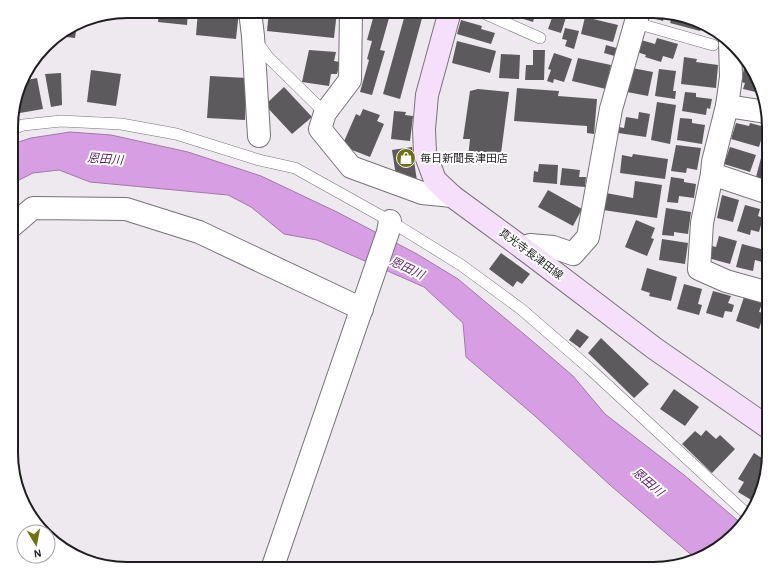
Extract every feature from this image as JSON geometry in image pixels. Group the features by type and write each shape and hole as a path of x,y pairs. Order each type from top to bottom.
{"main road":[{"name":"真光寺長津田線","path":"448,18 427,95 424,129 425,153 435,180 452,196 654,348 762,423"}],"street":[{"path":"251,18 259,136"},
{"path":"351,18 350,80 325,114 320,129 351,167 422,193 452,196"},
{"path":"524,249 530,245 553,247 573,254 588,237 612,109 637,18"},
{"path":"722,43 731,77 727,106 712,162 712,174 702,224 699,269 726,281 762,291"},
{"path":"727,106 761,111"},
{"path":"712,174 762,190"},
{"path":"18,221 33,208 126,209 199,232 362,306"},
{"path":"274,562 389,226"}],"lane":[{"path":"496,18 540,38"},
{"path":"640,18 721,42"},
{"path":"253,36 268,57 325,114"},
{"path":"18,126 23,124 61,120 121,124 176,134 259,160 295,168 389,226 461,265 521,309 589,368 745,512"}],"water":[{"name":"恩田川","path":"70,132 111,135 188,152 261,176 337,212 417,254 458,279 573,376 605,414 684,475 738,521 714,544 691,555 610,485 535,416 466,357 463,323 424,287 317,240 284,234 251,207 228,195 90,182 59,170 33,173 18,181 18,142 31,138"}],"building":[{"path":"158,18 188,18 187,25 158,22"},
{"path":"197,18 238,18 236,39 196,35"},
{"path":"268,18 336,18 334,38 267,31"},
{"path":"373,18 389,18 380,50 385,51 372,95 360,92 369,60 367,59 372,41 367,40"},
{"path":"404,18 422,18 400,99 383,94"},
{"path":"520,18 534,18 533,22"},
{"path":"552,18 566,18 561,33 548,29"},
{"path":"585,18 618,25 613,42 581,34"},
{"path":"652,18 664,19 663,21"},
{"path":"461,20 482,26 481,29 495,33 491,44 457,34"},
{"path":"671,20 701,29 700,31 670,23"},
{"path":"565,28 579,31 574,49 565,46 567,40 562,39"},
{"path":"76,31 75,38 66,37"},
{"path":"657,38 678,44 673,59 663,56 661,62 645,57 646,55 637,52 641,40 655,44"},
{"path":"457,41 496,51 490,73 452,63"},
{"path":"606,45 620,49 618,57 604,53"},
{"path":"309,50 336,52 334,61 340,62 337,74 331,74 329,86 302,82"},
{"path":"533,50 545,50 544,80 525,80 526,65 533,65"},
{"path":"554,53 572,59 564,82 554,79 553,83 547,81 551,70 548,69"},
{"path":"501,54 520,55 519,79 499,78"},
{"path":"684,57 697,59 696,62 718,65 716,88 681,84"},
{"path":"578,58 611,65 606,89 572,81"},
{"path":"632,68 653,72 648,96 627,92"},
{"path":"745,68 756,92 743,89 745,83 741,82"},
{"path":"659,69 676,71 673,91 676,91 675,99 655,96"},
{"path":"91,70 121,74 116,106 87,102"},
{"path":"61,73 62,105 51,107 45,74"},
{"path":"210,76 247,78 245,120 207,118"},
{"path":"37,78 43,109 19,113 24,92 29,80"},
{"path":"284,87 312,117 292,134 265,105"},
{"path":"517,88 559,91 558,96 597,99 594,134 587,133 587,126 514,121"},
{"path":"478,89 509,92 500,161 468,158 470,139 463,139 470,91"},
{"path":"685,92 696,93 696,97 712,99 710,109 707,108 706,115 682,111"},
{"path":"657,102 676,105 670,144 651,140"},
{"path":"363,109 380,115 377,121 384,124 370,157 342,146 356,114 360,116"},
{"path":"394,111 406,112 405,115 413,116 410,141 391,139"},
{"path":"639,112 650,114 646,137 618,133 619,127 624,128 626,117 638,119"},
{"path":"680,118 692,119 692,123 705,125 702,144 677,140"},
{"path":"736,123 749,126 750,123 762,126 762,137 759,147 731,139"},
{"path":"676,145 701,148 697,170 687,168 686,173 671,171"},
{"path":"412,147 417,181 396,176 392,150"},
{"path":"730,147 756,155 750,172 724,164"},
{"path":"633,154 668,159 665,179 620,173 622,155 632,157"},
{"path":"761,158 762,158 762,179 756,177"},
{"path":"539,164 558,165 557,184 533,182 534,171 538,172"},
{"path":"562,168 580,170 579,177 586,177 585,187 560,185"},
{"path":"671,177 684,179 684,182 696,184 694,198 679,196 678,203 667,202"},
{"path":"635,181 662,185 657,218 603,210 606,193 633,198"},
{"path":"548,190 582,209 573,226 538,207"},
{"path":"722,195 739,200 733,222 717,218"},
{"path":"745,205 760,209 758,216 762,218 762,222 759,232 751,230 750,235 737,231"},
{"path":"666,208 691,212 688,234 674,232 674,236 662,235"},
{"path":"636,220 655,228 651,238 654,239 647,256 625,247"},
{"path":"719,236 737,241 730,264 708,258 712,246 716,247"},
{"path":"662,239 688,243 685,264 659,260"},
{"path":"742,244 762,249 762,262 755,260 753,271 736,267"},
{"path":"501,253 530,274 522,284 517,281 513,287 489,269"},
{"path":"647,268 677,277 671,301 649,296 650,293 641,290"},
{"path":"684,284 702,289 698,304 702,305 699,315 677,309"},
{"path":"713,291 731,296 728,303 734,305 732,312 725,311 723,318 706,313"},
{"path":"744,297 762,303 759,312 762,313 762,319 759,329 736,321"},
{"path":"577,329 589,337 580,348 569,340"},
{"path":"601,338 649,384 634,398 588,353"},
{"path":"674,389 699,407 685,426 660,409"},
{"path":"706,430 716,439 720,435 735,449 712,473 682,444 695,431 701,436"},
{"path":"754,453 762,458 758,481 751,500 738,492 744,482 738,479"}],"place":[{"name":"毎日新聞長津田店","path":"406,158"}]}
